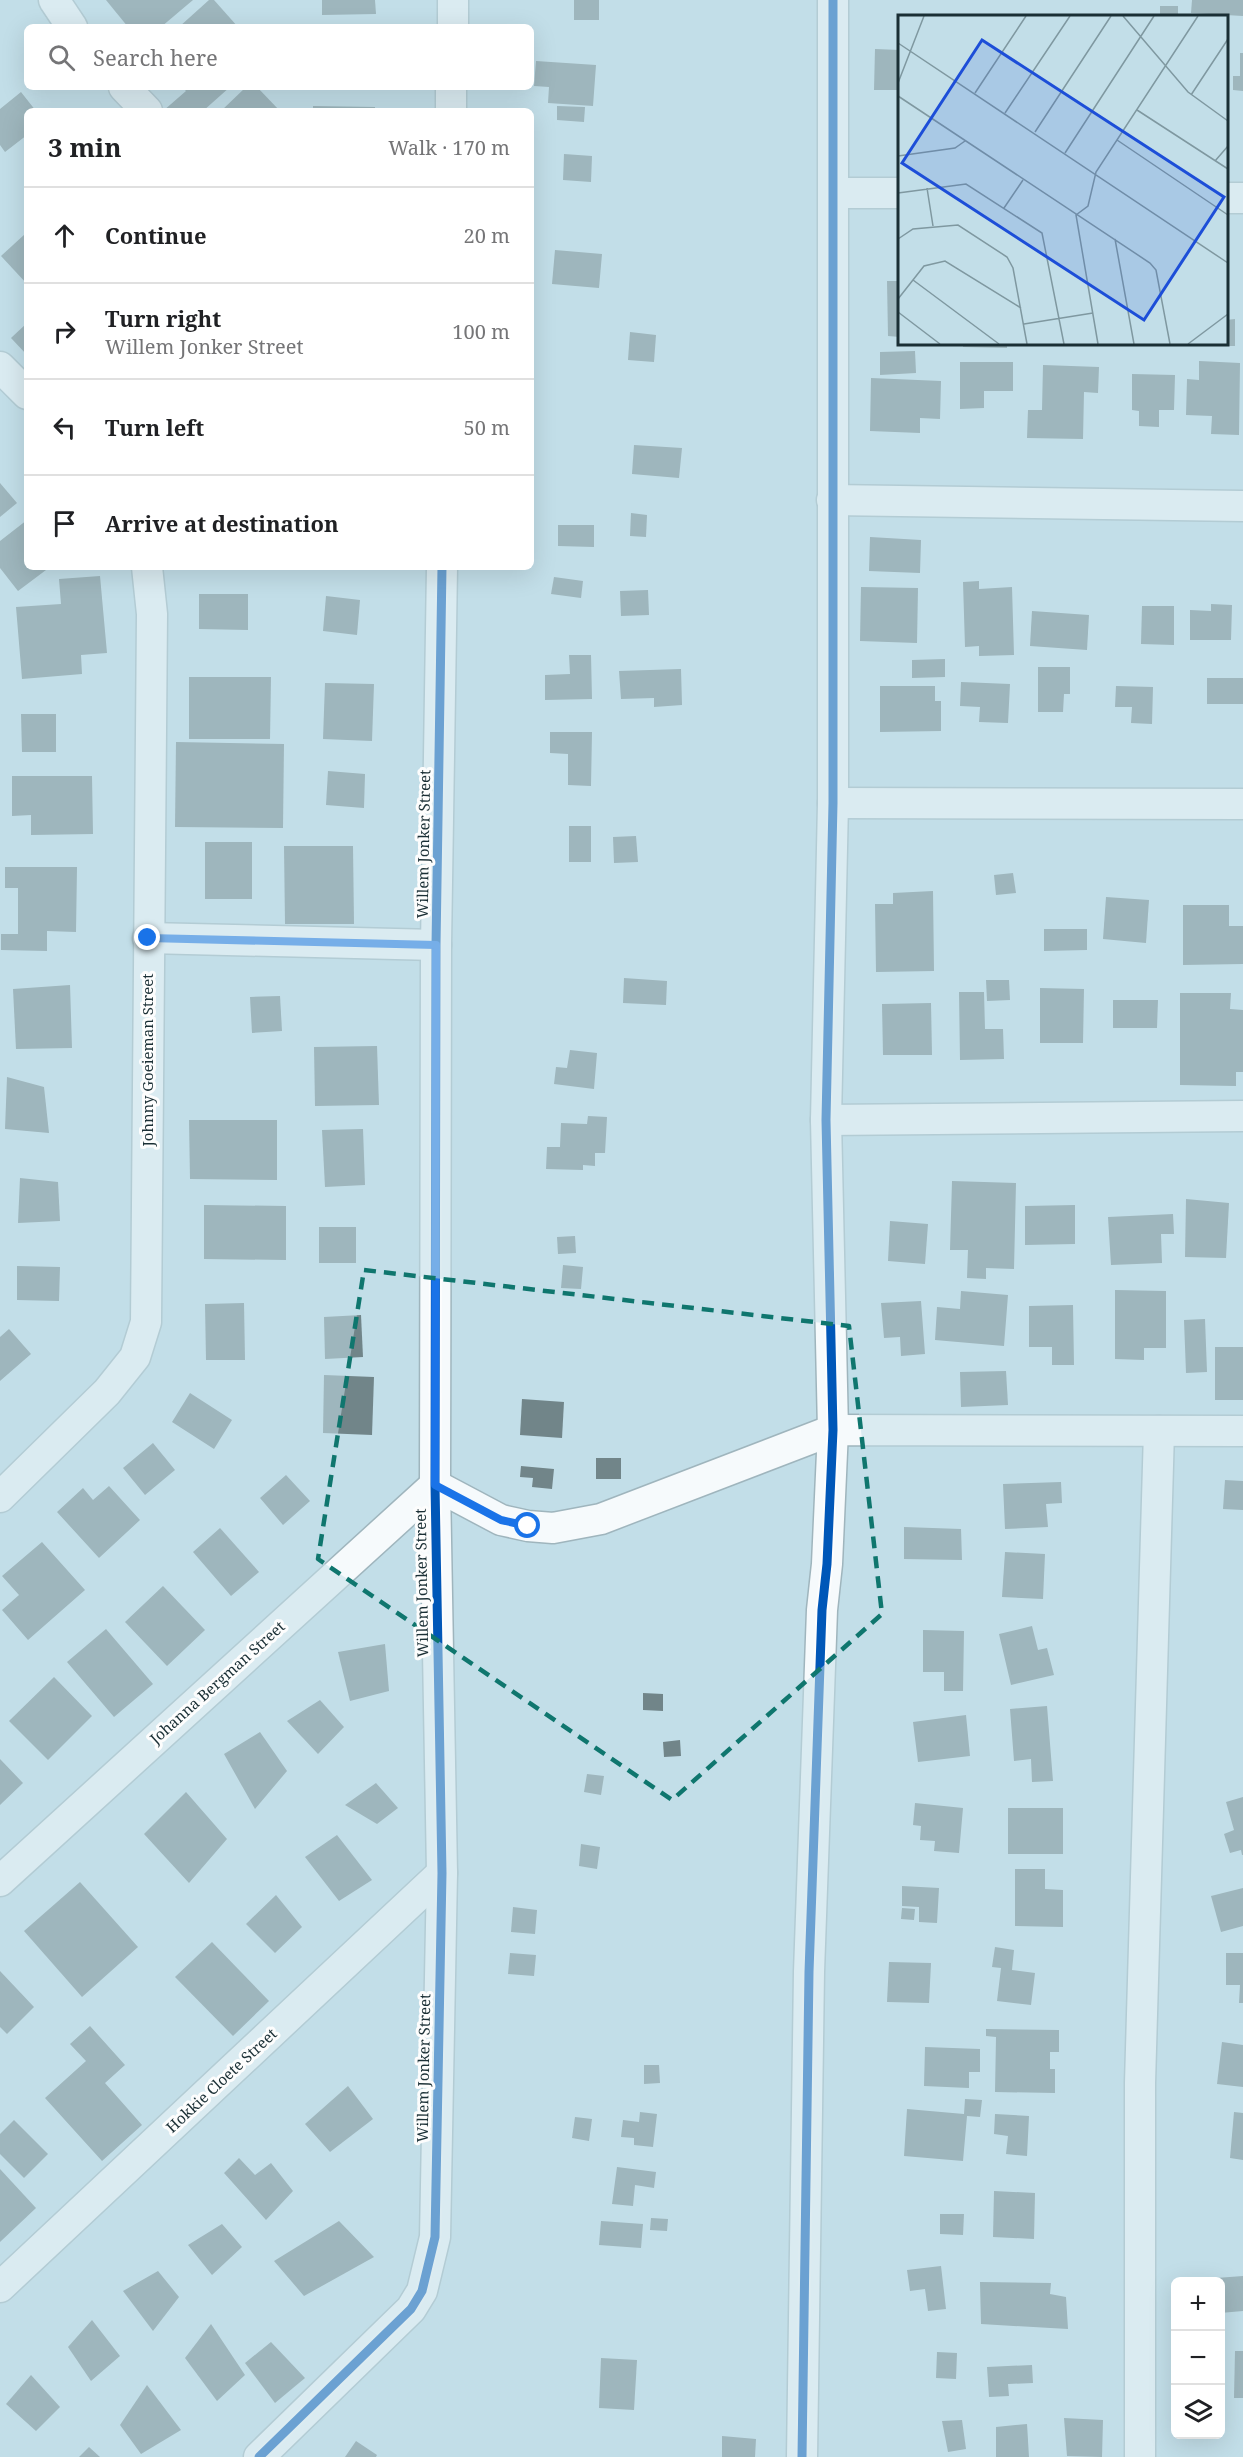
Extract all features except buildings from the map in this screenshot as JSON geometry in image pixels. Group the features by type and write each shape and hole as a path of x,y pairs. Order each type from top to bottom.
{"street":[{"path":"54,0 70,24"},
{"path":"453,0 453,24"},
{"path":"802,2457 810,1960 822,1610 827,1564 832,1430 826,1120 833,803 833,0"},
{"path":"127,90 144,108"},
{"path":"451,90 451,108"},
{"path":"834,193 898,194"},
{"path":"0,367 24,391"},
{"path":"832,500 1243,506"},
{"name":"Johnny Goeieman Street","path":"0,1497 107,1392 135,1357 146,1322 152,614 147,570"},
{"name":"Willem Jonker Street","path":"259,2457 411,2309 425,2282 435,2237 442,1873 435,1485 436,945 442,570"},
{"path":"833,803 1243,804"},
{"path":"148,938 436,945"},
{"path":"826,1120 1243,1116"},
{"path":"435,1485 501,1520 528,1526 553,1528 602,1519 832,1430 1243,1431"},
{"path":"1140,2457 1140,2083 1159,1431"},
{"name":"Johanna Bergman Street","path":"0,1881 435,1485"},
{"name":"Hokkie Cloete Street","path":"0,2287 442,1873"}],"highlighted area":[{"path":"364,1270 849,1326 882,1614 672,1800 318,1559"}],"cycle path":[{"path":"802,2457 809,1972 822,1610 827,1564 833,1430 826,1120 833,803 833,0"},
{"path":"259,2457 411,2309 422,2291 435,2237 442,1873 435,1485 436,945 442,570"}],"route":[{"path":"148,938 436,945 435,1485 501,1520 528,1526"}]}
